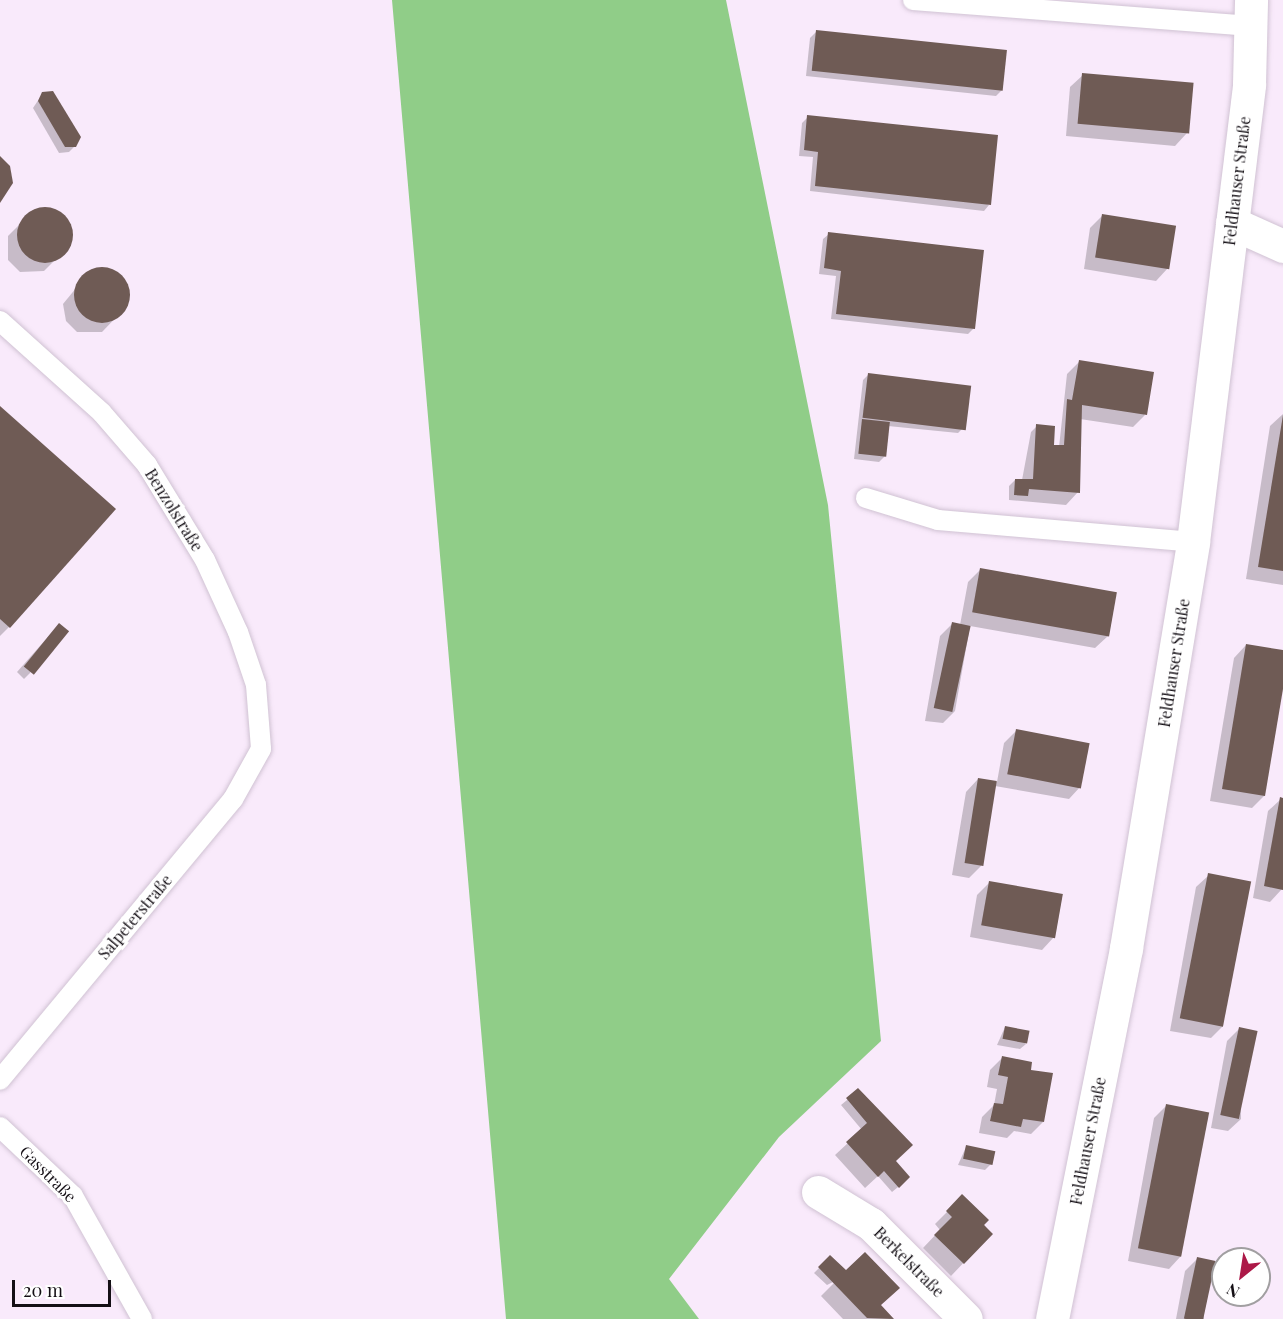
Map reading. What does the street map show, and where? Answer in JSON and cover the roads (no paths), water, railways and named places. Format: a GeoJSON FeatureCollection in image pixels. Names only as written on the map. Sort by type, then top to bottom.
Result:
{"type":"FeatureCollection","features":[{"type":"Feature","properties":{"kind":"street","name":"Feldhauser Straße"},"geometry":{"type":"LineString","coordinates":[[1052,1319],[1126,948],[1193,542],[1249,84],[1251,13]]}},
{"type":"Feature","properties":{"kind":"street"},"geometry":{"type":"LineString","coordinates":[[1232,223],[1283,246]]}},
{"type":"Feature","properties":{"kind":"street","name":"Berkelstraße"},"geometry":{"type":"LineString","coordinates":[[818,1192],[871,1224],[966,1319]]}},
{"type":"Feature","properties":{"kind":"lane"},"geometry":{"type":"LineString","coordinates":[[914,0],[1251,13]]}},
{"type":"Feature","properties":{"kind":"lane","name":"Benzolstraße"},"geometry":{"type":"LineString","coordinates":[[0,321],[102,413],[147,465],[194,541],[238,632],[256,685],[261,749]]}},
{"type":"Feature","properties":{"kind":"lane"},"geometry":{"type":"LineString","coordinates":[[866,498],[938,520],[1193,542]]}},
{"type":"Feature","properties":{"kind":"lane","name":"Salpeterstraße"},"geometry":{"type":"LineString","coordinates":[[0,1080],[233,800],[261,749]]}},
{"type":"Feature","properties":{"kind":"lane","name":"Gasstraße"},"geometry":{"type":"LineString","coordinates":[[0,1127],[73,1196],[142,1319]]}}]}
